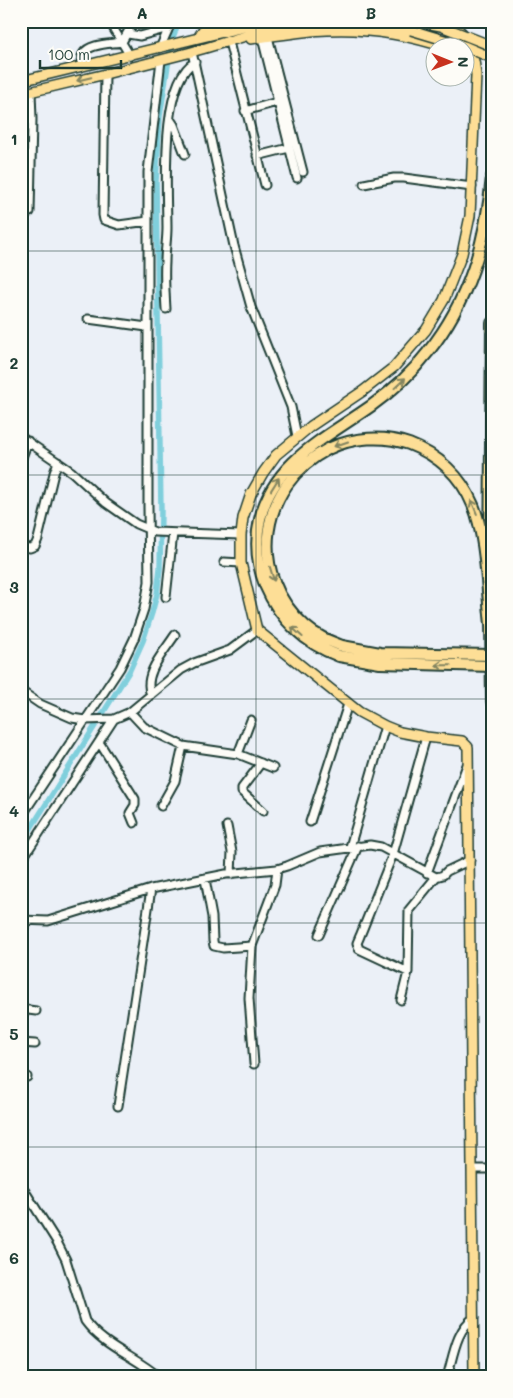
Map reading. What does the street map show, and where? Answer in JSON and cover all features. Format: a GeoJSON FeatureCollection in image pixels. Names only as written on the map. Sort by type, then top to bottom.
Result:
{"type":"FeatureCollection","features":[{"type":"Feature","properties":{"kind":"highway"},"geometry":{"type":"LineString","coordinates":[[492,177],[485,224],[475,264],[461,302],[445,328],[419,363],[397,385],[304,451],[288,466],[272,488],[262,512],[257,538],[257,551],[264,582],[275,605],[288,623],[303,637],[318,647],[340,651],[380,663],[492,666]]}},
{"type":"Feature","properties":{"kind":"highway"},"geometry":{"type":"LineString","coordinates":[[492,323],[490,506],[492,702]]}},
{"type":"Feature","properties":{"kind":"highway"},"geometry":{"type":"LineString","coordinates":[[491,624],[478,520],[474,507],[462,484],[437,459],[413,446],[390,440],[356,440],[340,444],[323,452],[303,465],[283,489],[277,502],[268,534],[268,553],[271,570],[277,588],[285,602],[316,635],[340,651],[492,656]]}},
{"type":"Feature","properties":{"kind":"main road"},"geometry":{"type":"LineString","coordinates":[[21,81],[182,42],[203,29],[239,21]]}},
{"type":"Feature","properties":{"kind":"main road"},"geometry":{"type":"LineString","coordinates":[[203,29],[269,21]]}},
{"type":"Feature","properties":{"kind":"main road"},"geometry":{"type":"LineString","coordinates":[[442,21],[454,26],[466,38]]}},
{"type":"Feature","properties":{"kind":"main road"},"geometry":{"type":"LineString","coordinates":[[21,87],[26,93],[192,52],[266,31],[321,23],[441,26],[492,46]]}},
{"type":"Feature","properties":{"kind":"main road"},"geometry":{"type":"LineString","coordinates":[[413,26],[492,58]]}},
{"type":"Feature","properties":{"kind":"main road"},"geometry":{"type":"LineString","coordinates":[[454,26],[460,38]]}},
{"type":"Feature","properties":{"kind":"main road"},"geometry":{"type":"LineString","coordinates":[[229,42],[321,30],[364,31],[426,42]]}},
{"type":"Feature","properties":{"kind":"main road"},"geometry":{"type":"LineString","coordinates":[[474,1377],[468,747],[462,741],[400,732],[359,712],[257,630],[241,563],[241,535],[246,506],[257,483],[276,455],[298,436],[384,376],[426,330],[444,300],[458,266],[468,229],[472,187],[476,88]]}},
{"type":"Feature","properties":{"kind":"street"},"geometry":{"type":"LineString","coordinates":[[109,21],[130,56]]}},
{"type":"Feature","properties":{"kind":"street"},"geometry":{"type":"LineString","coordinates":[[81,66],[82,55],[86,50],[92,47],[122,42],[134,21]]}},
{"type":"Feature","properties":{"kind":"street"},"geometry":{"type":"LineString","coordinates":[[128,34],[140,36],[171,25]]}},
{"type":"Feature","properties":{"kind":"street"},"geometry":{"type":"LineString","coordinates":[[163,47],[171,25]]}},
{"type":"Feature","properties":{"kind":"street"},"geometry":{"type":"LineString","coordinates":[[265,38],[300,175],[289,148],[277,102],[265,38]]}},
{"type":"Feature","properties":{"kind":"street"},"geometry":{"type":"LineString","coordinates":[[229,42],[265,185]]}},
{"type":"Feature","properties":{"kind":"street"},"geometry":{"type":"LineString","coordinates":[[192,52],[234,246],[251,307],[291,407],[298,436]]}},
{"type":"Feature","properties":{"kind":"street"},"geometry":{"type":"LineString","coordinates":[[21,817],[88,720],[128,654],[141,621],[149,582],[152,531],[147,327],[148,172],[163,59]]}},
{"type":"Feature","properties":{"kind":"street"},"geometry":{"type":"LineString","coordinates":[[166,309],[166,152],[177,85],[187,67],[194,62]]}},
{"type":"Feature","properties":{"kind":"street"},"geometry":{"type":"LineString","coordinates":[[105,74],[104,220],[119,225],[148,221]]}},
{"type":"Feature","properties":{"kind":"street"},"geometry":{"type":"LineString","coordinates":[[26,93],[32,119],[30,212]]}},
{"type":"Feature","properties":{"kind":"street"},"geometry":{"type":"LineString","coordinates":[[245,111],[277,102]]}},
{"type":"Feature","properties":{"kind":"street"},"geometry":{"type":"LineString","coordinates":[[170,119],[185,154]]}},
{"type":"Feature","properties":{"kind":"street"},"geometry":{"type":"LineString","coordinates":[[257,156],[289,148]]}},
{"type":"Feature","properties":{"kind":"street"},"geometry":{"type":"LineString","coordinates":[[364,184],[404,178],[472,187]]}},
{"type":"Feature","properties":{"kind":"street"},"geometry":{"type":"LineString","coordinates":[[88,319],[147,327]]}},
{"type":"Feature","properties":{"kind":"street"},"geometry":{"type":"LineString","coordinates":[[21,460],[24,439],[58,462],[118,512],[136,524],[152,531],[241,535]]}},
{"type":"Feature","properties":{"kind":"street"},"geometry":{"type":"LineString","coordinates":[[21,547],[30,548],[35,546],[38,540],[58,462]]}},
{"type":"Feature","properties":{"kind":"street"},"geometry":{"type":"LineString","coordinates":[[166,597],[171,533]]}},
{"type":"Feature","properties":{"kind":"street"},"geometry":{"type":"LineString","coordinates":[[224,562],[241,563]]}},
{"type":"Feature","properties":{"kind":"street"},"geometry":{"type":"LineString","coordinates":[[21,691],[51,710],[72,718],[88,720],[111,719],[130,712],[181,670],[194,663],[230,650],[257,630]]}},
{"type":"Feature","properties":{"kind":"street"},"geometry":{"type":"LineString","coordinates":[[151,695],[149,684],[155,663],[175,635]]}},
{"type":"Feature","properties":{"kind":"street"},"geometry":{"type":"LineString","coordinates":[[310,822],[348,704]]}},
{"type":"Feature","properties":{"kind":"street"},"geometry":{"type":"LineString","coordinates":[[130,712],[144,727],[183,746],[238,754],[273,768]]}},
{"type":"Feature","properties":{"kind":"street"},"geometry":{"type":"LineString","coordinates":[[21,860],[99,742],[111,719]]}},
{"type":"Feature","properties":{"kind":"street"},"geometry":{"type":"LineString","coordinates":[[238,754],[251,720]]}},
{"type":"Feature","properties":{"kind":"street"},"geometry":{"type":"LineString","coordinates":[[319,935],[354,846],[385,726]]}},
{"type":"Feature","properties":{"kind":"street"},"geometry":{"type":"LineString","coordinates":[[408,972],[364,952],[359,949],[358,943],[393,854],[426,737]]}},
{"type":"Feature","properties":{"kind":"street"},"geometry":{"type":"LineString","coordinates":[[99,742],[135,799],[135,805],[130,812],[134,823]]}},
{"type":"Feature","properties":{"kind":"street"},"geometry":{"type":"LineString","coordinates":[[161,806],[175,781],[183,746]]}},
{"type":"Feature","properties":{"kind":"street"},"geometry":{"type":"LineString","coordinates":[[427,873],[469,760]]}},
{"type":"Feature","properties":{"kind":"street"},"geometry":{"type":"LineString","coordinates":[[261,763],[242,788],[244,795],[263,811]]}},
{"type":"Feature","properties":{"kind":"street"},"geometry":{"type":"LineString","coordinates":[[227,826],[232,852],[231,874]]}},
{"type":"Feature","properties":{"kind":"street"},"geometry":{"type":"LineString","coordinates":[[21,946],[23,920],[48,921],[151,889],[231,874],[277,869],[320,852],[354,846],[376,845],[436,877]]}},
{"type":"Feature","properties":{"kind":"street"},"geometry":{"type":"LineString","coordinates":[[401,1000],[408,972],[409,910],[436,877],[470,860]]}},
{"type":"Feature","properties":{"kind":"street"},"geometry":{"type":"LineString","coordinates":[[254,1064],[249,998],[252,946],[275,884],[277,869]]}},
{"type":"Feature","properties":{"kind":"street"},"geometry":{"type":"LineString","coordinates":[[205,879],[212,918],[214,946],[223,948],[252,946]]}},
{"type":"Feature","properties":{"kind":"street"},"geometry":{"type":"LineString","coordinates":[[118,1106],[151,889]]}},
{"type":"Feature","properties":{"kind":"street"},"geometry":{"type":"LineString","coordinates":[[21,1009],[36,1011]]}},
{"type":"Feature","properties":{"kind":"street"},"geometry":{"type":"LineString","coordinates":[[21,1043],[35,1044]]}},
{"type":"Feature","properties":{"kind":"street"},"geometry":{"type":"LineString","coordinates":[[472,1169],[492,1169]]}},
{"type":"Feature","properties":{"kind":"street"},"geometry":{"type":"LineString","coordinates":[[21,1185],[36,1206],[66,1260],[85,1321],[99,1336],[139,1361],[159,1377]]}},
{"type":"Feature","properties":{"kind":"street"},"geometry":{"type":"LineString","coordinates":[[446,1377],[461,1332],[467,1322],[474,1318]]}},
{"type":"Feature","properties":{"kind":"waterway"},"geometry":{"type":"LineString","coordinates":[[21,844],[130,670],[143,641],[157,594],[160,568],[161,511],[156,181],[160,116],[172,40],[179,21]]}}]}
